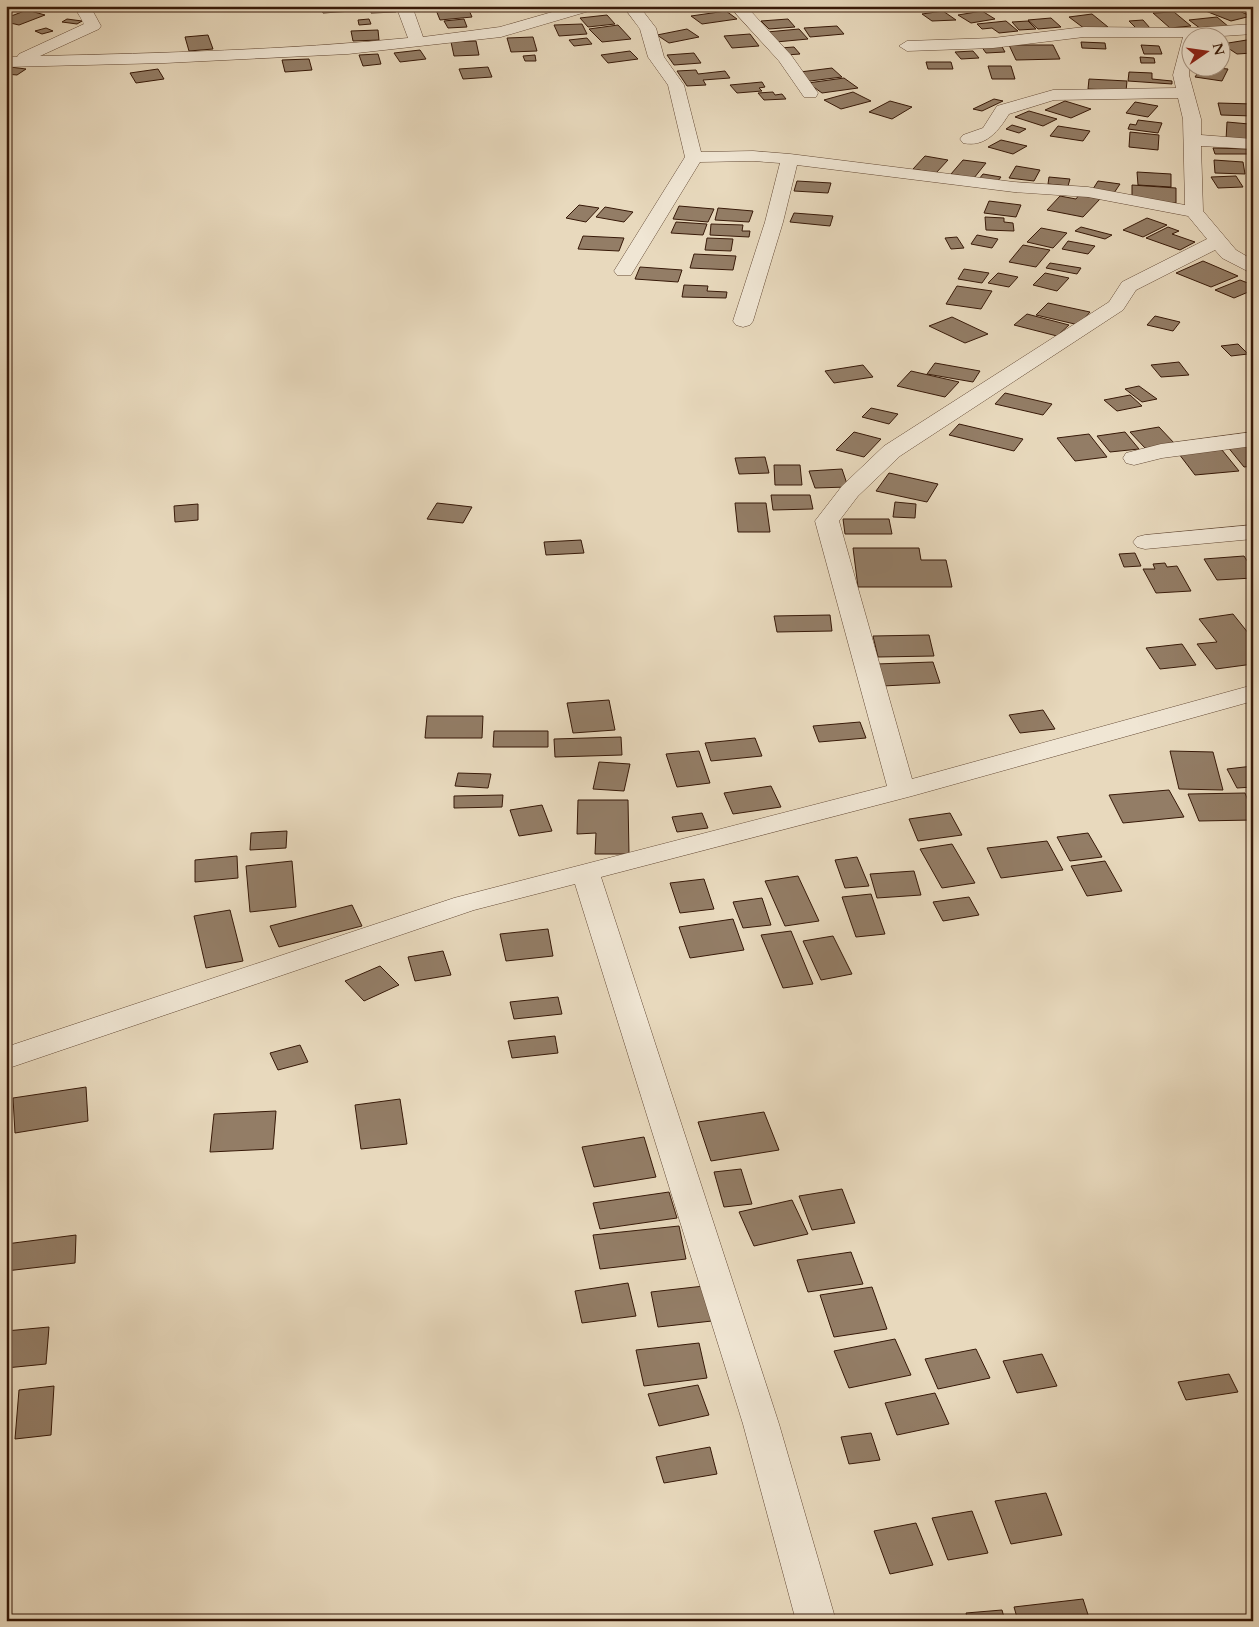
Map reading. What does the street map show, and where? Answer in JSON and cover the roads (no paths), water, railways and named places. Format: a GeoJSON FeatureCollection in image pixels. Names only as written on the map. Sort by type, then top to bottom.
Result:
{"type":"FeatureCollection","features":[{"type":"Feature","properties":{"kind":"street"},"geometry":{"type":"LineString","coordinates":[[9,62],[94,26],[82,6]]}},
{"type":"Feature","properties":{"kind":"street"},"geometry":{"type":"LineString","coordinates":[[404,6],[404,11],[418,42]]}},
{"type":"Feature","properties":{"kind":"street"},"geometry":{"type":"LineString","coordinates":[[9,62],[165,58],[348,49],[501,32],[591,6]]}},
{"type":"Feature","properties":{"kind":"street"},"geometry":{"type":"LineString","coordinates":[[624,271],[694,157],[676,85],[656,57],[648,28],[631,6]]}},
{"type":"Feature","properties":{"kind":"street"},"geometry":{"type":"LineString","coordinates":[[736,6],[785,58],[810,93]]}},
{"type":"Feature","properties":{"kind":"street"},"geometry":{"type":"LineString","coordinates":[[1232,30],[1253,29]]}},
{"type":"Feature","properties":{"kind":"street"},"geometry":{"type":"LineString","coordinates":[[907,46],[993,43],[1084,32],[1182,33]]}},
{"type":"Feature","properties":{"kind":"street"},"geometry":{"type":"LineString","coordinates":[[1182,70],[1181,74],[1192,120],[1194,212],[1229,254],[1253,268]]}},
{"type":"Feature","properties":{"kind":"street"},"geometry":{"type":"LineString","coordinates":[[969,139],[989,132],[1003,110],[1053,94],[1185,93]]}},
{"type":"Feature","properties":{"kind":"street"},"geometry":{"type":"LineString","coordinates":[[1192,139],[1215,143],[1253,144]]}},
{"type":"Feature","properties":{"kind":"street"},"geometry":{"type":"LineString","coordinates":[[694,157],[753,156],[1014,187],[1088,192],[1194,212]]}},
{"type":"Feature","properties":{"kind":"street"},"geometry":{"type":"LineString","coordinates":[[743,321],[774,222],[790,160]]}},
{"type":"Feature","properties":{"kind":"street"},"geometry":{"type":"LineString","coordinates":[[902,790],[828,534],[827,521],[850,491],[892,452],[1116,306],[1129,286],[1218,241]]}},
{"type":"Feature","properties":{"kind":"street"},"geometry":{"type":"LineString","coordinates":[[1134,458],[1161,451],[1253,439]]}},
{"type":"Feature","properties":{"kind":"street"},"geometry":{"type":"LineString","coordinates":[[1145,542],[1253,532]]}},
{"type":"Feature","properties":{"kind":"street"},"geometry":{"type":"LineString","coordinates":[[6,1058],[464,904],[902,790],[1228,701],[1253,692]]}},
{"type":"Feature","properties":{"kind":"street"},"geometry":{"type":"LineString","coordinates":[[585,872],[761,1424],[816,1621]]}}]}
